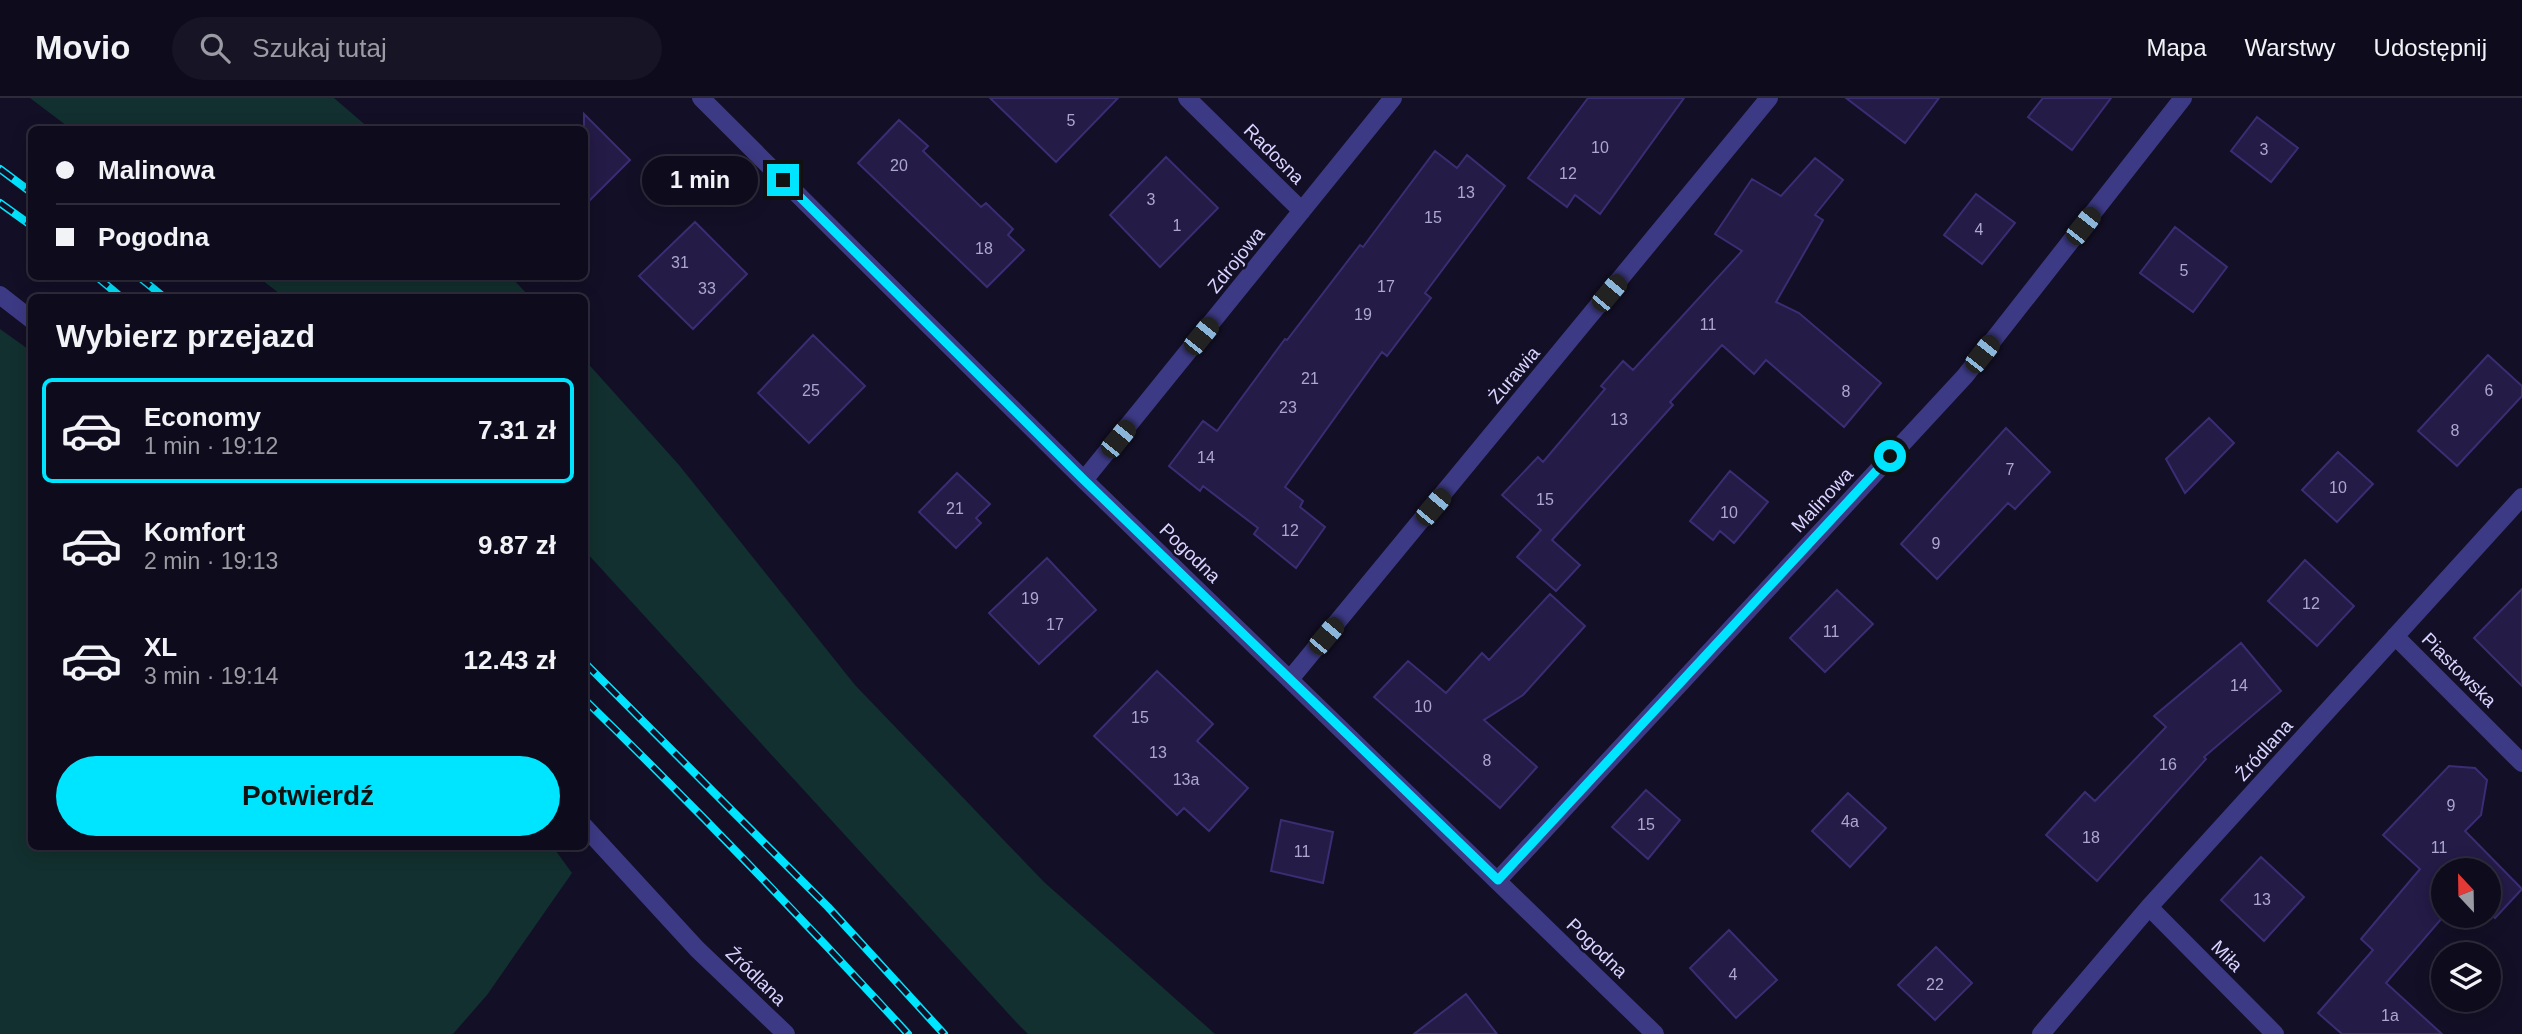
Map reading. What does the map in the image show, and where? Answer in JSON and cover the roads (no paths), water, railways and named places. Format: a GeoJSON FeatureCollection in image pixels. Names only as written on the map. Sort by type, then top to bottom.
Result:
{"type":"FeatureCollection","features":[{"type":"Feature","properties":{"kind":"street","name":"Pogodna"},"geometry":{"type":"LineString","coordinates":[[701,98],[1084,480],[1655,1034]]}},
{"type":"Feature","properties":{"kind":"street","name":"Radosna"},"geometry":{"type":"LineString","coordinates":[[1187,98],[1302,211]]}},
{"type":"Feature","properties":{"kind":"street","name":"Zdrojowa"},"geometry":{"type":"LineString","coordinates":[[1084,480],[1393,98]]}},
{"type":"Feature","properties":{"kind":"street","name":"Żurawia"},"geometry":{"type":"LineString","coordinates":[[1291,678],[1769,98]]}},
{"type":"Feature","properties":{"kind":"street","name":"Malinowa"},"geometry":{"type":"LineString","coordinates":[[1498,880],[1965,376],[2183,98]]}},
{"type":"Feature","properties":{"kind":"street"},"geometry":{"type":"LineString","coordinates":[[0,295],[28,317]]}},
{"type":"Feature","properties":{"kind":"street","name":"Źródlana"},"geometry":{"type":"LineString","coordinates":[[2040,1034],[2149,907],[2522,497]]}},
{"type":"Feature","properties":{"kind":"street","name":"Piastowska"},"geometry":{"type":"LineString","coordinates":[[2395,636],[2522,764]]}},
{"type":"Feature","properties":{"kind":"street","name":"Źródlana"},"geometry":{"type":"LineString","coordinates":[[588,830],[696,949],[786,1034]]}},
{"type":"Feature","properties":{"kind":"street","name":"Miła"},"geometry":{"type":"LineString","coordinates":[[2149,907],[2275,1034]]}},
{"type":"Feature","properties":{"kind":"railway"},"geometry":{"type":"LineString","coordinates":[[0,169],[28,190]]}},
{"type":"Feature","properties":{"kind":"railway"},"geometry":{"type":"LineString","coordinates":[[0,203],[28,223]]}},
{"type":"Feature","properties":{"kind":"railway"},"geometry":{"type":"LineString","coordinates":[[101,280],[117,294]]}},
{"type":"Feature","properties":{"kind":"railway"},"geometry":{"type":"LineString","coordinates":[[143,280],[160,294]]}},
{"type":"Feature","properties":{"kind":"railway"},"geometry":{"type":"LineString","coordinates":[[588,666],[828,907],[944,1034]]}},
{"type":"Feature","properties":{"kind":"railway"},"geometry":{"type":"LineString","coordinates":[[588,703],[749,864],[908,1034]]}}]}
